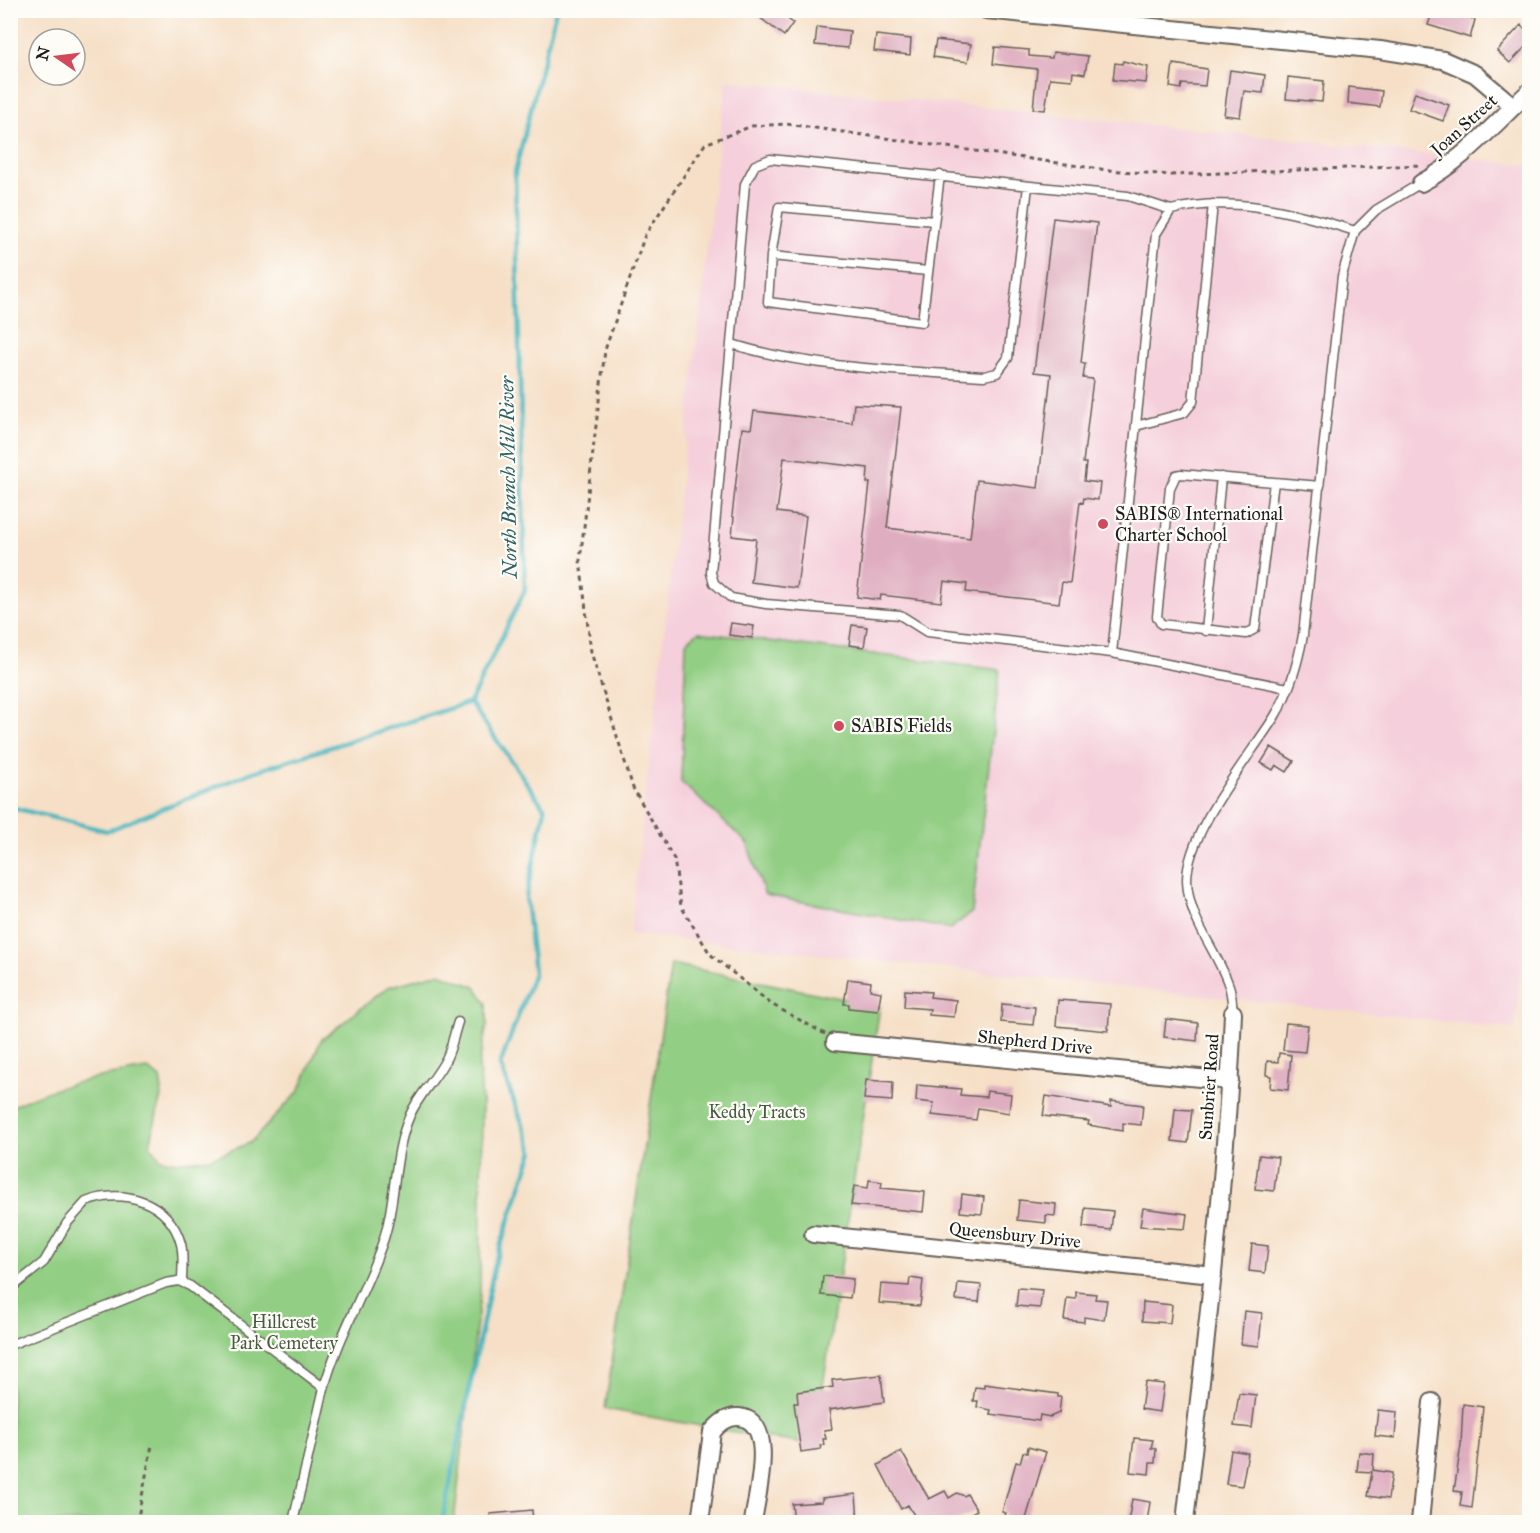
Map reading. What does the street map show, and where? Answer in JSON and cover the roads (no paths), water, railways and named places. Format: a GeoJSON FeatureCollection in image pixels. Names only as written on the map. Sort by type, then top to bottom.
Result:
{"type":"FeatureCollection","features":[{"type":"Feature","properties":{"kind":"street"},"geometry":{"type":"LineString","coordinates":[[986,10],[1357,48],[1443,60],[1474,74],[1513,106]]}},
{"type":"Feature","properties":{"kind":"street","name":"Joan Street"},"geometry":{"type":"LineString","coordinates":[[1420,183],[1444,170],[1477,143],[1530,91]]}},
{"type":"Feature","properties":{"kind":"street","name":"Sunbrier Road"},"geometry":{"type":"LineString","coordinates":[[1185,1522],[1213,1275],[1230,1082],[1233,1013]]}},
{"type":"Feature","properties":{"kind":"street","name":"Shepherd Drive"},"geometry":{"type":"LineString","coordinates":[[835,1042],[1230,1082]]}},
{"type":"Feature","properties":{"kind":"street","name":"Queensbury Drive"},"geometry":{"type":"LineString","coordinates":[[813,1234],[1213,1275]]}},
{"type":"Feature","properties":{"kind":"street"},"geometry":{"type":"LineString","coordinates":[[1420,1522],[1432,1402]]}},
{"type":"Feature","properties":{"kind":"street"},"geometry":{"type":"LineString","coordinates":[[700,1522],[712,1432],[717,1425],[732,1417],[749,1420],[756,1426],[763,1441],[753,1522]]}},
{"type":"Feature","properties":{"kind":"lane"},"geometry":{"type":"LineString","coordinates":[[1288,688],[1112,653],[965,639],[927,632],[900,615],[766,604],[731,598],[714,583],[711,573],[745,184],[755,165],[770,159],[1128,196],[1171,210],[1201,202],[1267,208],[1309,216],[1355,231],[1376,210],[1420,183]]}},
{"type":"Feature","properties":{"kind":"lane"},"geometry":{"type":"LineString","coordinates":[[934,220],[779,207],[771,256],[768,302],[922,322],[940,175]]}},
{"type":"Feature","properties":{"kind":"lane"},"geometry":{"type":"LineString","coordinates":[[732,344],[767,355],[870,367],[984,376],[997,373],[1008,358],[1028,186]]}},
{"type":"Feature","properties":{"kind":"lane"},"geometry":{"type":"LineString","coordinates":[[1136,426],[1184,413],[1193,402],[1213,204]]}},
{"type":"Feature","properties":{"kind":"lane"},"geometry":{"type":"LineString","coordinates":[[1112,653],[1156,234],[1171,210]]}},
{"type":"Feature","properties":{"kind":"lane","name":"Sunbrier Road"},"geometry":{"type":"LineString","coordinates":[[1233,1013],[1229,986],[1195,915],[1187,879],[1196,844],[1214,807],[1276,714],[1298,664],[1304,635],[1342,276],[1355,231]]}},
{"type":"Feature","properties":{"kind":"lane"},"geometry":{"type":"LineString","coordinates":[[771,256],[928,271]]}},
{"type":"Feature","properties":{"kind":"lane"},"geometry":{"type":"LineString","coordinates":[[1274,482],[1257,623],[1246,634],[1166,627],[1157,617],[1172,480],[1181,474],[1221,477],[1320,486]]}},
{"type":"Feature","properties":{"kind":"lane"},"geometry":{"type":"LineString","coordinates":[[1206,631],[1221,477]]}},
{"type":"Feature","properties":{"kind":"lane"},"geometry":{"type":"LineString","coordinates":[[293,1522],[324,1388],[334,1355],[382,1244],[392,1202],[397,1156],[410,1115],[421,1094],[446,1058],[458,1022]]}},
{"type":"Feature","properties":{"kind":"lane"},"geometry":{"type":"LineString","coordinates":[[10,1290],[45,1262],[67,1223],[86,1202],[124,1197],[136,1198],[159,1208],[176,1232],[182,1257],[182,1282]]}},
{"type":"Feature","properties":{"kind":"lane"},"geometry":{"type":"LineString","coordinates":[[10,1346],[166,1283],[182,1282],[324,1388]]}},
{"type":"Feature","properties":{"kind":"waterway","name":"North Branch Mill River"},"geometry":{"type":"LineString","coordinates":[[10,807],[107,831],[250,773],[470,702],[525,590],[515,172],[556,10]]}},
{"type":"Feature","properties":{"kind":"waterway"},"geometry":{"type":"LineString","coordinates":[[442,1522],[496,1259],[533,1151],[500,1065],[534,973],[526,897],[545,809],[470,702]]}},
{"type":"Feature","properties":{"kind":"place","name":"SABIS® International Charter School"},"geometry":{"type":"Point","coordinates":[1103,524]}},
{"type":"Feature","properties":{"kind":"place","name":"SABIS Fields"},"geometry":{"type":"Point","coordinates":[839,726]}},
{"type":"Feature","properties":{"kind":"park label","name":"Keddy Tracts"},"geometry":{"type":"Point","coordinates":[757,1112]}},
{"type":"Feature","properties":{"kind":"park label","name":"Hillcrest Park Cemetery"},"geometry":{"type":"Point","coordinates":[284,1332]}}]}
